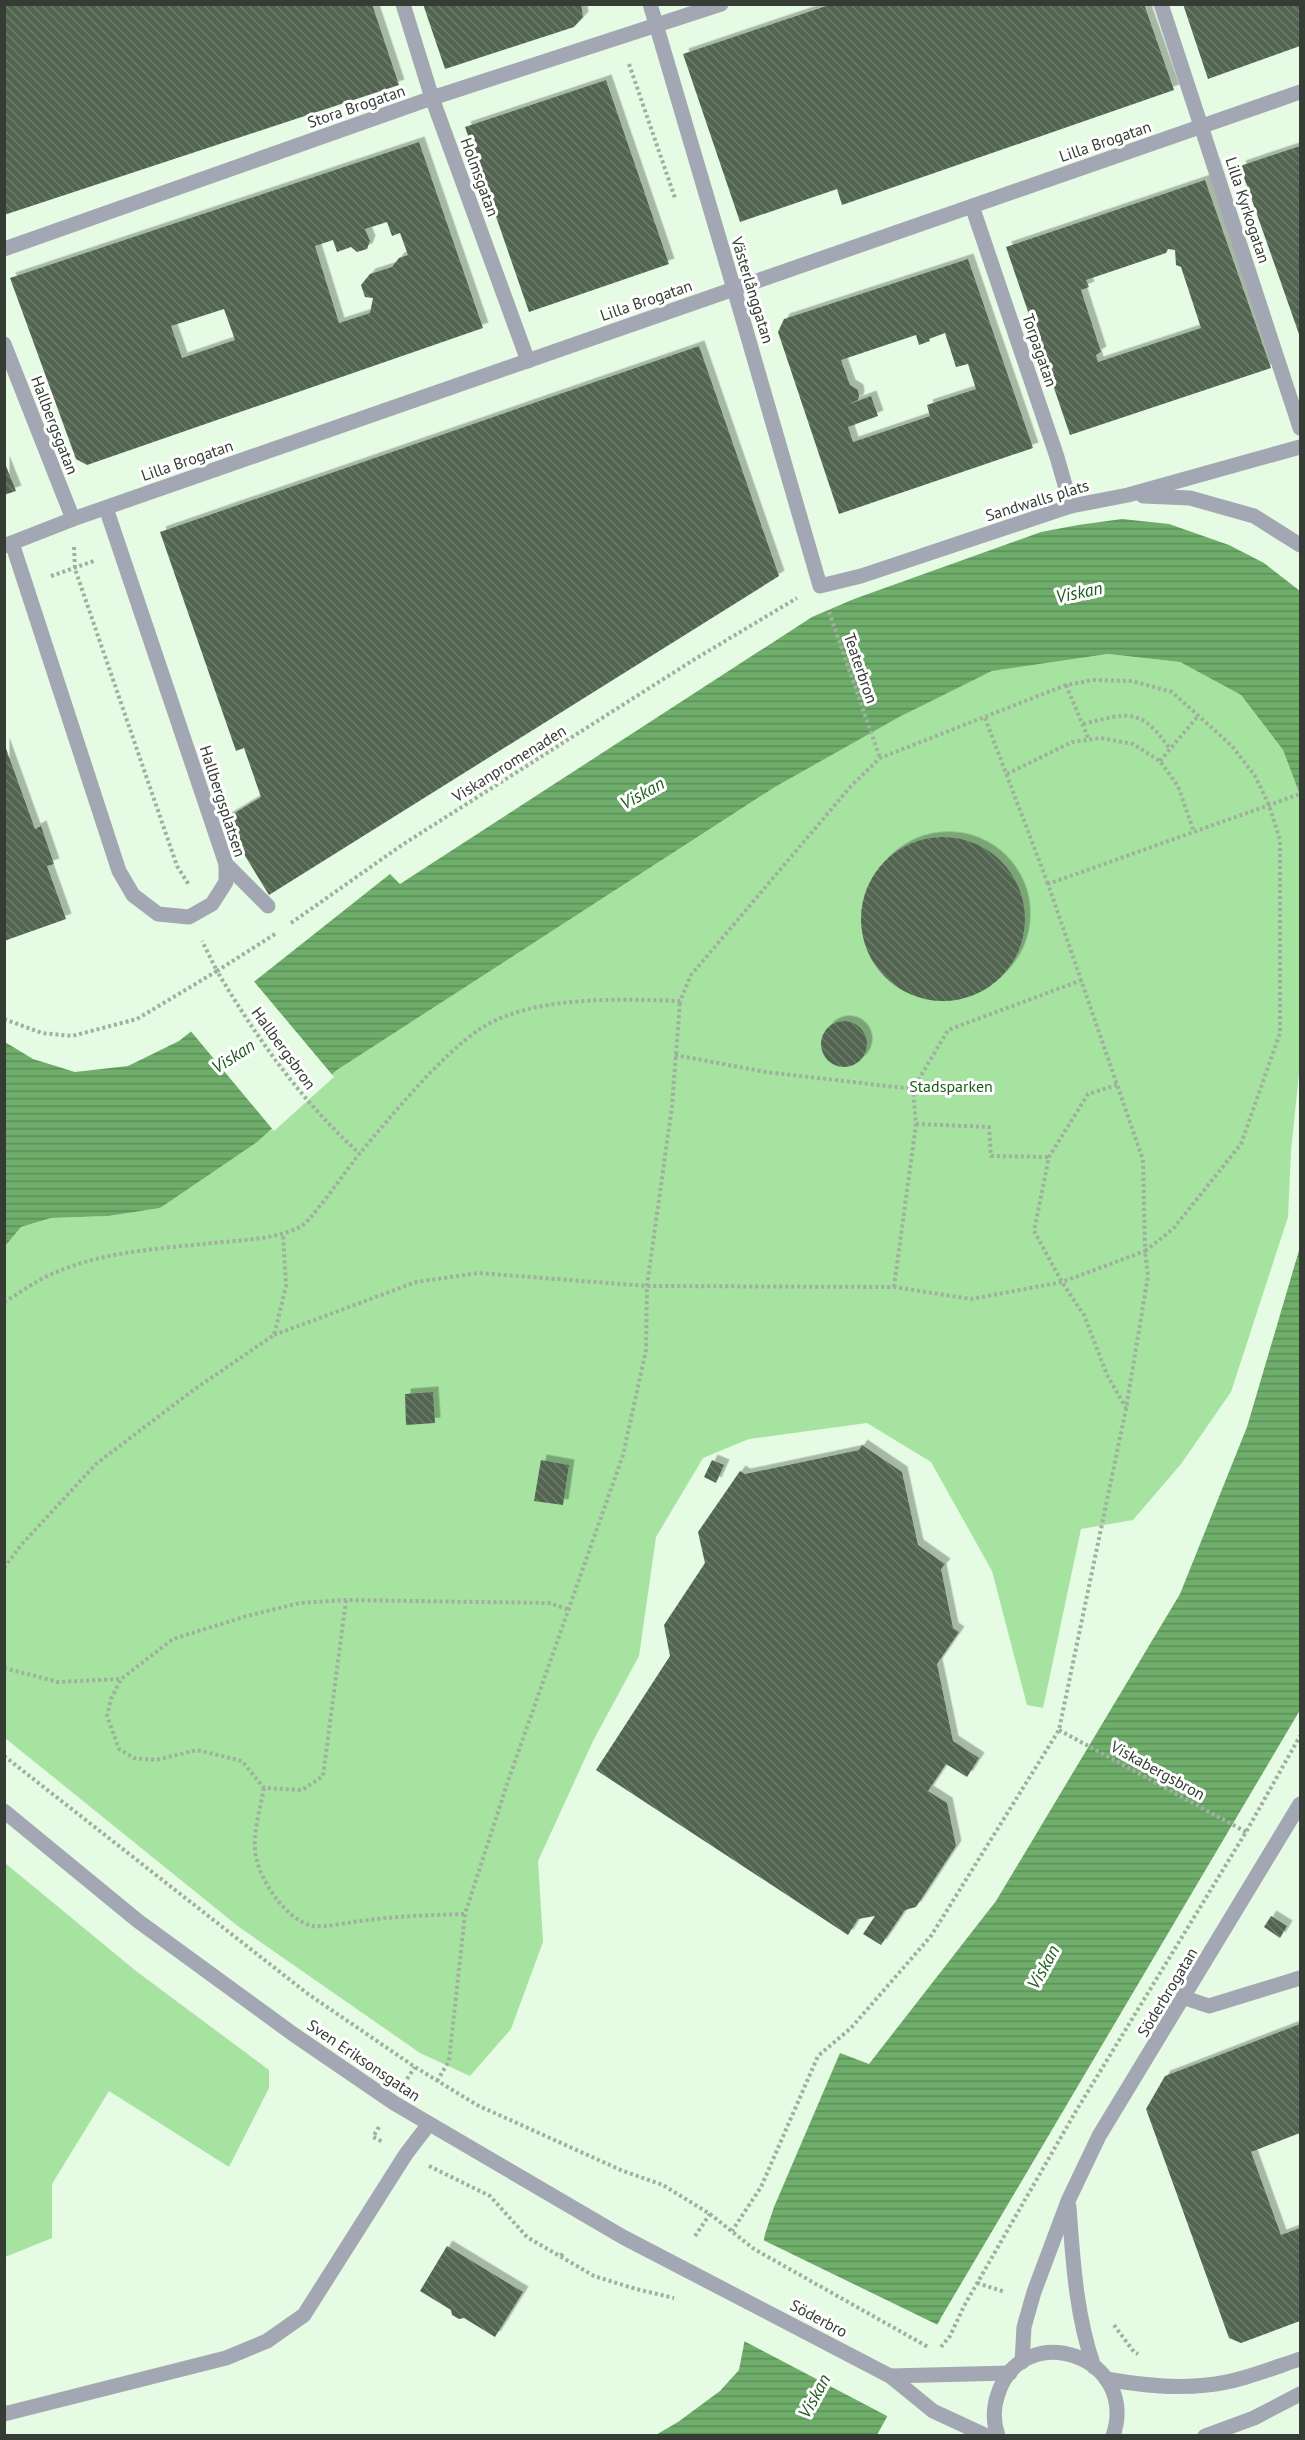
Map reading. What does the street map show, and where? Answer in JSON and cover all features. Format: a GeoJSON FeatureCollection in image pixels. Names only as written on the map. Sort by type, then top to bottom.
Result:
{"type":"FeatureCollection","features":[{"type":"Feature","properties":{"kind":"street","name":"Holmsgatan"},"geometry":{"type":"LineString","coordinates":[[403,4],[432,98],[528,361]]}},
{"type":"Feature","properties":{"kind":"street","name":"Västerlånggatan"},"geometry":{"type":"LineString","coordinates":[[650,4],[820,586]]}},
{"type":"Feature","properties":{"kind":"street","name":"Stora Brogatan"},"geometry":{"type":"LineString","coordinates":[[4,249],[432,98],[721,4]]}},
{"type":"Feature","properties":{"kind":"street","name":"Lilla Kyrkogatan"},"geometry":{"type":"LineString","coordinates":[[1161,4],[1300,428]]}},
{"type":"Feature","properties":{"kind":"street","name":"Lilla Brogatan"},"geometry":{"type":"LineString","coordinates":[[8,544],[73,519],[1300,92]]}},
{"type":"Feature","properties":{"kind":"street","name":"Torpagatan"},"geometry":{"type":"LineString","coordinates":[[972,206],[1057,457],[1071,506]]}},
{"type":"Feature","properties":{"kind":"street","name":"Hallbergsgatan"},"geometry":{"type":"LineString","coordinates":[[4,344],[73,519]]}},
{"type":"Feature","properties":{"kind":"street","name":"Sandwalls plats"},"geometry":{"type":"LineString","coordinates":[[820,586],[861,576],[1071,506],[1128,495],[1300,447]]}},
{"type":"Feature","properties":{"kind":"street"},"geometry":{"type":"LineString","coordinates":[[1128,495],[1190,498],[1254,516],[1300,545]]}},
{"type":"Feature","properties":{"kind":"street","name":"Hallbergsplatsen"},"geometry":{"type":"LineString","coordinates":[[106,508],[226,864],[226,882],[212,904]]}},
{"type":"Feature","properties":{"kind":"street"},"geometry":{"type":"LineString","coordinates":[[8,544],[26,584],[119,871],[133,895],[158,914],[189,917],[212,904]]}},
{"type":"Feature","properties":{"kind":"street"},"geometry":{"type":"LineString","coordinates":[[226,864],[268,906]]}},
{"type":"Feature","properties":{"kind":"street","name":"Söderbrogatan"},"geometry":{"type":"LineString","coordinates":[[1022,2362],[1024,2327],[1032,2301],[1068,2201],[1099,2136],[1185,1998],[1300,1804]]}},
{"type":"Feature","properties":{"kind":"street","name":"Sven Eriksonsgatan"},"geometry":{"type":"LineString","coordinates":[[4,1811],[138,1921],[293,2034],[394,2103],[614,2232],[732,2293]]}},
{"type":"Feature","properties":{"kind":"street"},"geometry":{"type":"LineString","coordinates":[[1185,1998],[1209,2006],[1300,1978]]}},
{"type":"Feature","properties":{"kind":"street"},"geometry":{"type":"LineString","coordinates":[[4,2414],[226,2358],[267,2341],[304,2315],[406,2154],[429,2124]]}},
{"type":"Feature","properties":{"kind":"street"},"geometry":{"type":"LineString","coordinates":[[1068,2201],[1078,2304],[1086,2344],[1095,2367]]}},
{"type":"Feature","properties":{"kind":"street","name":"Söderbro"},"geometry":{"type":"LineString","coordinates":[[732,2293],[890,2376]]}},
{"type":"Feature","properties":{"kind":"street"},"geometry":{"type":"LineString","coordinates":[[998,2436],[995,2421],[996,2400],[1003,2381],[1022,2362],[1038,2355],[1055,2352],[1072,2354],[1095,2367],[1106,2379],[1117,2407],[1113,2436]]}},
{"type":"Feature","properties":{"kind":"street"},"geometry":{"type":"LineString","coordinates":[[1106,2379],[1150,2387],[1208,2385],[1240,2379],[1300,2359]]}},
{"type":"Feature","properties":{"kind":"street"},"geometry":{"type":"LineString","coordinates":[[890,2376],[1010,2373]]}},
{"type":"Feature","properties":{"kind":"street"},"geometry":{"type":"LineString","coordinates":[[890,2376],[933,2411],[987,2436]]}},
{"type":"Feature","properties":{"kind":"street"},"geometry":{"type":"LineString","coordinates":[[1205,2436],[1254,2418],[1300,2394]]}},
{"type":"Feature","properties":{"kind":"path"},"geometry":{"type":"LineString","coordinates":[[73,519],[75,569],[177,866],[186,882],[212,904]]}},
{"type":"Feature","properties":{"kind":"path"},"geometry":{"type":"LineString","coordinates":[[26,584],[75,569],[120,551]]}},
{"type":"Feature","properties":{"kind":"path","name":"Teaterbron"},"geometry":{"type":"LineString","coordinates":[[820,586],[880,758]]}},
{"type":"Feature","properties":{"kind":"path","name":"Viskanpromenaden"},"geometry":{"type":"LineString","coordinates":[[289,922],[298,919],[402,845],[695,659],[806,592],[820,586]]}},
{"type":"Feature","properties":{"kind":"path"},"geometry":{"type":"LineString","coordinates":[[4,1568],[21,1545],[96,1464],[192,1390],[274,1335],[417,1282],[478,1273],[647,1286],[894,1287],[971,1299],[1062,1282],[1145,1251],[1173,1228],[1240,1144],[1280,1034],[1280,840],[1269,805],[1255,776],[1232,746],[1172,692],[1132,681],[1094,680],[1066,685],[880,758],[851,786],[691,975],[680,1001],[672,1106],[647,1286],[646,1350],[623,1455],[508,1781],[465,1914],[449,2061],[437,2081]]}},
{"type":"Feature","properties":{"kind":"path"},"geometry":{"type":"LineString","coordinates":[[1066,685],[1089,740]]}},
{"type":"Feature","properties":{"kind":"path"},"geometry":{"type":"LineString","coordinates":[[1083,724],[1117,715],[1140,717],[1156,728],[1170,749]]}},
{"type":"Feature","properties":{"kind":"path"},"geometry":{"type":"LineString","coordinates":[[1160,761],[1198,716]]}},
{"type":"Feature","properties":{"kind":"path"},"geometry":{"type":"LineString","coordinates":[[732,2230],[761,2187],[818,2055],[851,2028],[931,1936],[1059,1730],[1126,1409],[1148,1276],[1145,1251],[1143,1160],[1048,884],[985,718]]}},
{"type":"Feature","properties":{"kind":"path"},"geometry":{"type":"LineString","coordinates":[[1007,774],[1072,742],[1101,738],[1133,744],[1160,761],[1178,786],[1194,832]]}},
{"type":"Feature","properties":{"kind":"path"},"geometry":{"type":"LineString","coordinates":[[1048,884],[1298,794]]}},
{"type":"Feature","properties":{"kind":"path"},"geometry":{"type":"LineString","coordinates":[[189,917],[217,971]]}},
{"type":"Feature","properties":{"kind":"path"},"geometry":{"type":"LineString","coordinates":[[4,1020],[42,1034],[72,1036],[137,1019],[280,930]]}},
{"type":"Feature","properties":{"kind":"path","name":"Hallbergsbron"},"geometry":{"type":"LineString","coordinates":[[217,971],[293,1083],[328,1125],[359,1153]]}},
{"type":"Feature","properties":{"kind":"path"},"geometry":{"type":"LineString","coordinates":[[894,1287],[916,1124],[913,1089],[948,1030],[1082,980]]}},
{"type":"Feature","properties":{"kind":"path"},"geometry":{"type":"LineString","coordinates":[[4,1302],[50,1275],[87,1261],[160,1249],[283,1234],[304,1225],[359,1153],[440,1063],[481,1029],[511,1015],[554,1005],[611,999],[680,1001]]}},
{"type":"Feature","properties":{"kind":"path"},"geometry":{"type":"LineString","coordinates":[[675,1055],[766,1072],[913,1089]]}},
{"type":"Feature","properties":{"kind":"path"},"geometry":{"type":"LineString","coordinates":[[1117,1085],[1088,1094],[1049,1157],[1035,1231],[1062,1282],[1084,1315],[1107,1375],[1126,1409]]}},
{"type":"Feature","properties":{"kind":"path"},"geometry":{"type":"LineString","coordinates":[[916,1124],[989,1127],[991,1156],[1049,1157]]}},
{"type":"Feature","properties":{"kind":"path"},"geometry":{"type":"LineString","coordinates":[[274,1335],[286,1286],[283,1234]]}},
{"type":"Feature","properties":{"kind":"path"},"geometry":{"type":"LineString","coordinates":[[346,1600],[323,1776],[302,1790],[264,1788],[242,1761],[197,1750],[156,1760],[134,1758],[118,1749],[107,1716],[111,1699],[121,1679],[173,1639],[247,1616],[300,1603],[346,1600],[549,1603],[570,1610]]}},
{"type":"Feature","properties":{"kind":"path"},"geometry":{"type":"LineString","coordinates":[[4,1668],[58,1682],[121,1679]]}},
{"type":"Feature","properties":{"kind":"path","name":"Viskabergsbron"},"geometry":{"type":"LineString","coordinates":[[1059,1730],[1246,1832]]}},
{"type":"Feature","properties":{"kind":"path"},"geometry":{"type":"LineString","coordinates":[[4,1756],[308,1994],[415,2067],[477,2105],[623,2171],[663,2185],[710,2214],[754,2249],[929,2347]]}},
{"type":"Feature","properties":{"kind":"path"},"geometry":{"type":"LineString","coordinates":[[264,1788],[257,1823],[256,1857],[279,1903],[292,1916],[313,1926],[397,1917],[465,1914]]}},
{"type":"Feature","properties":{"kind":"path"},"geometry":{"type":"LineString","coordinates":[[415,2067],[373,2137],[490,2196],[527,2237],[594,2276],[636,2289],[670,2296],[679,2301]]}},
{"type":"Feature","properties":{"kind":"path"},"geometry":{"type":"LineString","coordinates":[[695,2236],[710,2214]]}},
{"type":"Feature","properties":{"kind":"path"},"geometry":{"type":"LineString","coordinates":[[561,2256],[564,2251]]}},
{"type":"Feature","properties":{"kind":"path"},"geometry":{"type":"LineString","coordinates":[[977,2283],[1032,2301]]}},
{"type":"Feature","properties":{"kind":"path"},"geometry":{"type":"LineString","coordinates":[[1078,2304],[1098,2301],[1106,2307],[1115,2329],[1134,2352],[1142,2355]]}},
{"type":"Feature","properties":{"kind":"green space","name":"Stadsparken"},"geometry":{"type":"Polygon","coordinates":[[[1108,654],[1180,662],[1241,695],[1283,750],[1300,795],[1300,1064],[1291,1151],[1288,1217],[1231,1392],[1181,1464],[1133,1520],[1081,1529],[1043,1708],[1027,1705],[992,1571],[931,1462],[867,1423],[749,1439],[703,1458],[656,1537],[639,1656],[593,1741],[538,1861],[543,1942],[511,2029],[470,2076],[420,2053],[239,1927],[5,1738],[4,1246],[21,1227],[51,1218],[109,1216],[160,1208],[272,1129],[337,1070],[775,787],[899,716],[992,671],[1108,654]]]}},
{"type":"Feature","properties":{"kind":"green space"},"geometry":{"type":"Polygon","coordinates":[[[5,1863],[136,1971],[269,2070],[269,2088],[229,2167],[109,2091],[52,2184],[52,2238],[5,2257],[5,1863]]]}},
{"type":"Feature","properties":{"kind":"water","name":"Viskan"},"geometry":{"type":"Polygon","coordinates":[[[1122,519],[1169,524],[1229,545],[1264,563],[1300,591],[1300,795],[1283,750],[1241,695],[1180,662],[1108,654],[992,671],[899,717],[775,787],[337,1070],[257,1142],[160,1208],[109,1216],[51,1218],[21,1227],[5,1246],[5,1042],[33,1059],[75,1072],[128,1066],[179,1041],[390,874],[400,884],[812,617],[854,599],[1041,532],[1122,519]]]}},
{"type":"Feature","properties":{"kind":"water","name":"Viskan"},"geometry":{"type":"Polygon","coordinates":[[[1300,1247],[1300,1710],[942,2316],[877,2435],[654,2436],[678,2422],[720,2391],[739,2370],[765,2234],[774,2207],[840,2053],[869,2064],[996,1901],[1180,1594],[1247,1427],[1300,1247]]]}},
{"type":"Feature","properties":{"kind":"pier"},"geometry":{"type":"Polygon","coordinates":[[[252,979],[334,1077],[274,1131],[189,1029],[252,979]]]}},
{"type":"Feature","properties":{"kind":"pier"},"geometry":{"type":"Polygon","coordinates":[[[761,2239],[940,2326],[889,2417],[742,2340],[761,2239]]]}},
{"type":"Feature","properties":{"kind":"building"},"geometry":{"type":"Polygon","coordinates":[[[4,4],[372,4],[399,85],[4,215],[4,4]]]}},
{"type":"Feature","properties":{"kind":"building"},"geometry":{"type":"Polygon","coordinates":[[[423,4],[581,4],[583,17],[574,27],[445,69],[423,4]]]}},
{"type":"Feature","properties":{"kind":"building"},"geometry":{"type":"Polygon","coordinates":[[[832,4],[1144,4],[1174,90],[842,205],[837,189],[740,222],[683,54],[832,4]]]}},
{"type":"Feature","properties":{"kind":"building"},"geometry":{"type":"Polygon","coordinates":[[[1183,4],[1300,4],[1300,46],[1208,79],[1183,4]]]}},
{"type":"Feature","properties":{"kind":"building"},"geometry":{"type":"Polygon","coordinates":[[[606,80],[669,264],[529,312],[465,127],[606,80]]]}},
{"type":"Feature","properties":{"kind":"building"},"geometry":{"type":"Polygon","coordinates":[[[419,142],[483,328],[87,465],[76,459],[10,278],[419,142]],[[387,222],[365,229],[370,241],[367,249],[357,252],[351,247],[337,252],[333,240],[315,246],[339,323],[370,313],[373,298],[365,297],[361,285],[370,274],[392,267],[399,258],[408,255],[400,233],[392,236],[387,222]],[[224,309],[171,326],[182,358],[235,340],[224,309]]]}},
{"type":"Feature","properties":{"kind":"building"},"geometry":{"type":"Polygon","coordinates":[[[1300,146],[1300,337],[1240,166],[1300,146]]]}},
{"type":"Feature","properties":{"kind":"building"},"geometry":{"type":"Polygon","coordinates":[[[1205,180],[1271,368],[1070,435],[1006,247],[1205,180]],[[1168,249],[1166,253],[1086,280],[1089,287],[1081,290],[1101,352],[1096,355],[1098,362],[1201,328],[1181,267],[1176,265],[1175,250],[1168,249]]]}},
{"type":"Feature","properties":{"kind":"building"},"geometry":{"type":"Polygon","coordinates":[[[968,259],[1033,448],[839,514],[778,332],[784,319],[968,259]],[[945,333],[919,345],[916,335],[841,360],[850,385],[858,390],[859,396],[858,400],[847,405],[871,396],[878,416],[848,427],[853,442],[930,416],[927,405],[976,389],[968,364],[956,367],[945,333]]]}},
{"type":"Feature","properties":{"kind":"building"},"geometry":{"type":"Polygon","coordinates":[[[699,346],[779,576],[269,895],[223,820],[261,797],[244,748],[236,751],[160,532],[699,346]]]}},
{"type":"Feature","properties":{"kind":"building"},"geometry":{"type":"Polygon","coordinates":[[[4,461],[16,491],[4,495],[4,461]]]}},
{"type":"Feature","properties":{"kind":"building"},"geometry":{"type":"Polygon","coordinates":[[[4,743],[35,829],[41,826],[54,864],[47,866],[66,919],[4,941],[4,743]]]}},
{"type":"Feature","properties":{"kind":"building"},"geometry":{"type":"Polygon","coordinates":[[[943,837],[959,838],[974,843],[1001,861],[1019,888],[1024,903],[1024,935],[1019,950],[1001,977],[974,995],[959,1000],[943,1001],[927,1000],[912,995],[885,977],[867,950],[862,935],[861,919],[862,903],[867,888],[885,861],[912,843],[927,838],[943,837]]]}},
{"type":"Feature","properties":{"kind":"building"},"geometry":{"type":"Polygon","coordinates":[[[849,1021],[861,1027],[866,1035],[866,1053],[861,1061],[853,1066],[839,1067],[827,1061],[822,1053],[821,1039],[827,1027],[835,1022],[849,1021]]]}},
{"type":"Feature","properties":{"kind":"building"},"geometry":{"type":"Polygon","coordinates":[[[433,1392],[435,1423],[406,1425],[405,1394],[433,1392]]]}},
{"type":"Feature","properties":{"kind":"building"},"geometry":{"type":"Polygon","coordinates":[[[862,1445],[902,1472],[918,1545],[945,1564],[941,1569],[953,1628],[959,1632],[937,1664],[953,1741],[979,1758],[967,1777],[946,1764],[928,1791],[947,1803],[956,1846],[916,1907],[905,1910],[881,1945],[863,1934],[875,1916],[858,1919],[848,1935],[596,1770],[670,1656],[664,1625],[705,1563],[698,1532],[740,1471],[745,1474],[859,1450],[862,1445]]]}},
{"type":"Feature","properties":{"kind":"building"},"geometry":{"type":"Polygon","coordinates":[[[541,1460],[569,1465],[563,1505],[534,1501],[541,1460]]]}},
{"type":"Feature","properties":{"kind":"building"},"geometry":{"type":"Polygon","coordinates":[[[712,1460],[724,1465],[716,1483],[704,1477],[712,1460]]]}},
{"type":"Feature","properties":{"kind":"building"},"geometry":{"type":"Polygon","coordinates":[[[1271,1916],[1287,1926],[1280,1938],[1264,1927],[1271,1916]]]}},
{"type":"Feature","properties":{"kind":"building"},"geometry":{"type":"Polygon","coordinates":[[[1300,2024],[1300,2133],[1251,2152],[1281,2235],[1300,2228],[1300,2321],[1241,2343],[1229,2338],[1146,2109],[1165,2076],[1300,2024]]]}},
{"type":"Feature","properties":{"kind":"building"},"geometry":{"type":"Polygon","coordinates":[[[447,2246],[523,2292],[495,2337],[464,2318],[459,2319],[452,2315],[451,2310],[420,2291],[447,2246]]]}}]}
